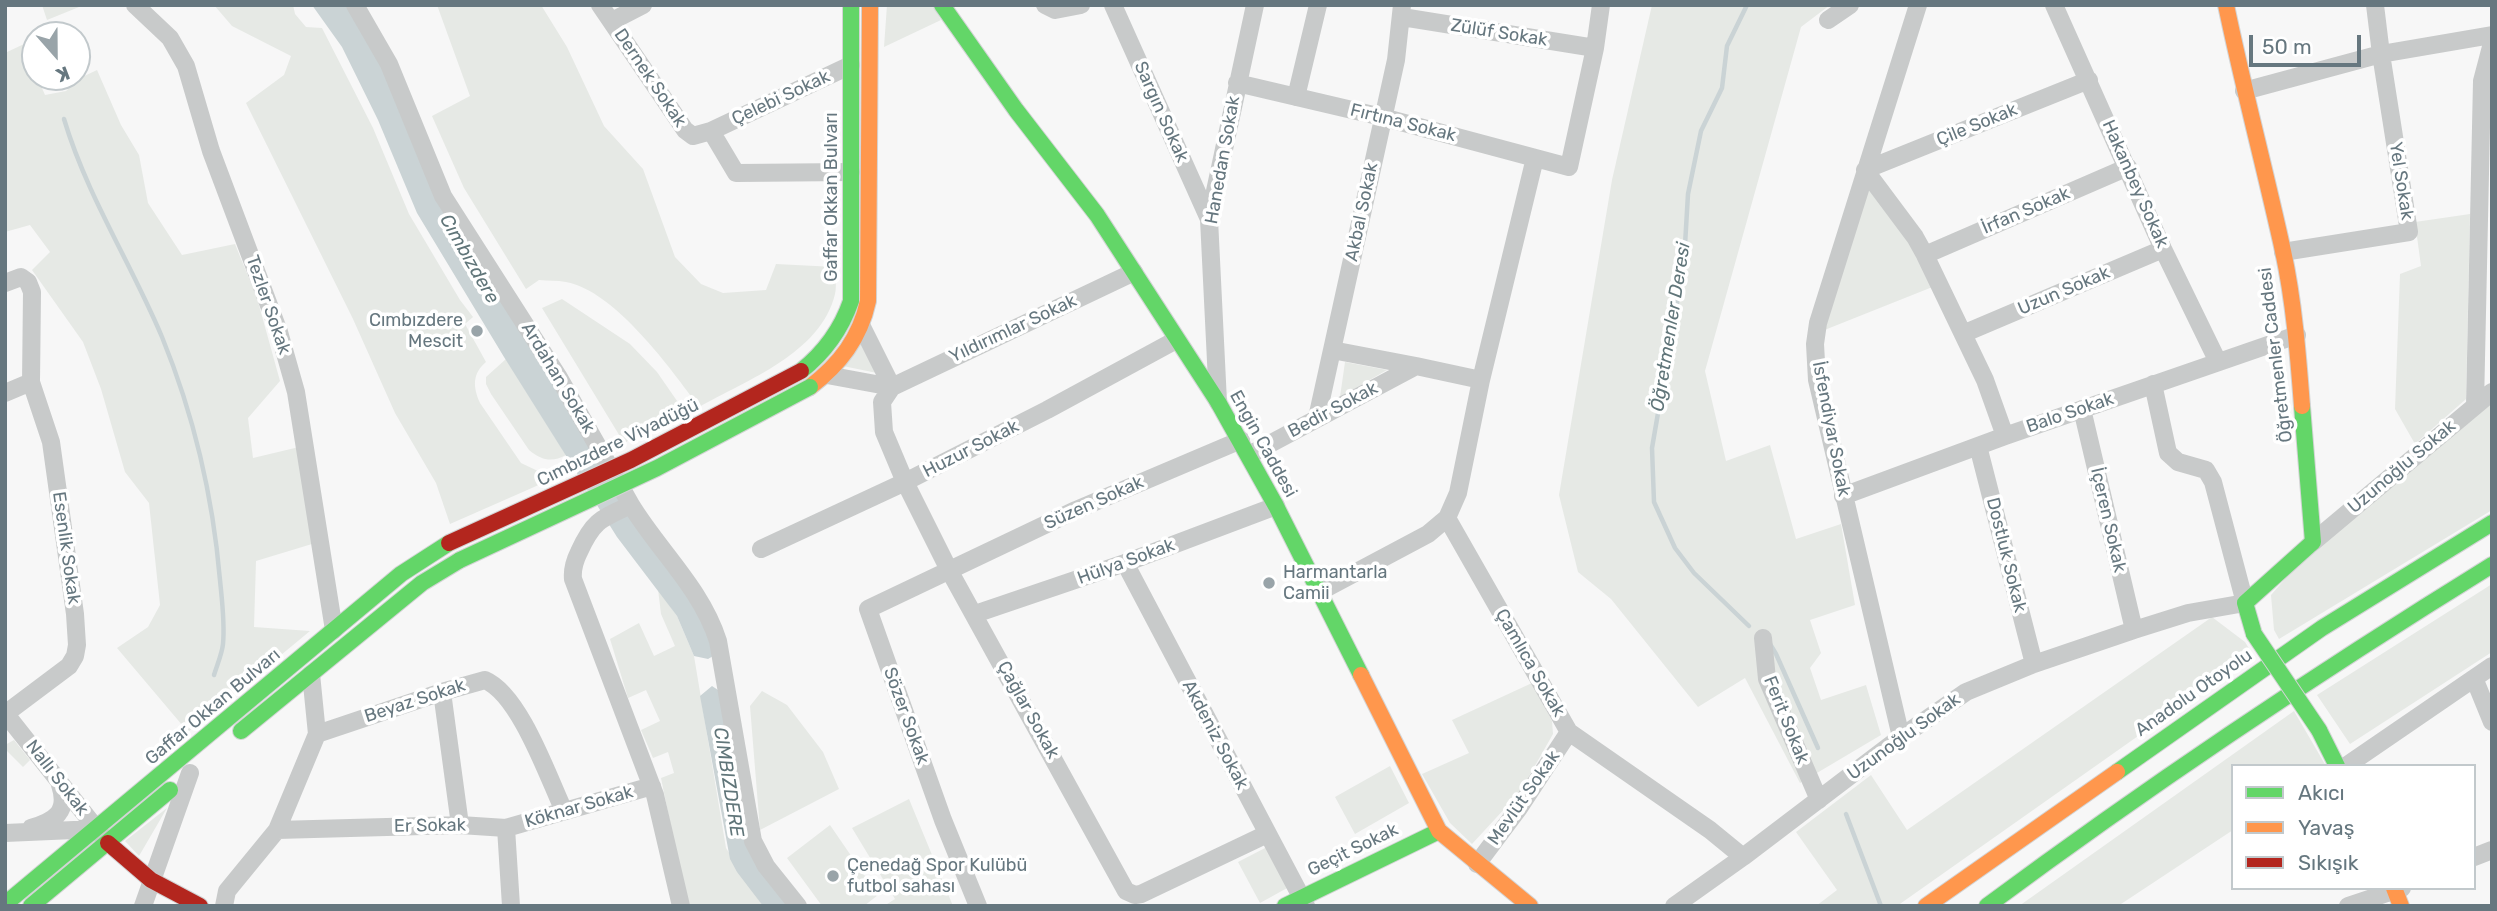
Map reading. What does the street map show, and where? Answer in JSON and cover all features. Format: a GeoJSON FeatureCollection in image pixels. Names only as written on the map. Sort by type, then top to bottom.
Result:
{"type":"FeatureCollection","features":[{"type":"Feature","properties":{"kind":"main road","name":"Gaffar Okkan Bulvarı"},"geometry":{"type":"LineString","coordinates":[[800,371],[827,347],[843,323],[850,301],[851,5]]}},
{"type":"Feature","properties":{"kind":"main road","name":"Gaffar Okkan Bulvarı"},"geometry":{"type":"LineString","coordinates":[[862,327],[868,301],[869,274],[870,5]]}},
{"type":"Feature","properties":{"kind":"main road","name":"Engin Caddesi"},"geometry":{"type":"LineString","coordinates":[[942,5],[1016,110],[1097,215],[1218,402],[1276,506],[1439,831],[1530,906]]}},
{"type":"Feature","properties":{"kind":"main road","name":"Öğretmenler Caddesi"},"geometry":{"type":"LineString","coordinates":[[2226,5],[2283,252],[2297,335],[2313,542]]}},
{"type":"Feature","properties":{"kind":"main road"},"geometry":{"type":"LineString","coordinates":[[827,375],[839,363],[862,327]]}},
{"type":"Feature","properties":{"kind":"main road","name":"Cımbızdere Viyadüğü"},"geometry":{"type":"LineString","coordinates":[[449,543],[631,460],[800,371]]}},
{"type":"Feature","properties":{"kind":"main road","name":"Gaffar Okkan Bulvarı"},"geometry":{"type":"LineString","coordinates":[[229,741],[422,583],[460,560],[657,468],[810,387],[827,375]]}},
{"type":"Feature","properties":{"kind":"main road","name":"Anadolu Otoyolu"},"geometry":{"type":"LineString","coordinates":[[1926,906],[2322,628],[2492,523]]}},
{"type":"Feature","properties":{"kind":"main road"},"geometry":{"type":"LineString","coordinates":[[2313,542],[2245,603],[2254,634],[2319,730],[2336,764]]}},
{"type":"Feature","properties":{"kind":"main road","name":"Gaffar Okkan Bulvarı"},"geometry":{"type":"LineString","coordinates":[[31,906],[102,836],[334,630],[417,562],[449,543]]}},
{"type":"Feature","properties":{"kind":"main road"},"geometry":{"type":"LineString","coordinates":[[1987,906],[2232,732],[2343,658],[2492,565]]}},
{"type":"Feature","properties":{"kind":"main road","name":"Gaffar Okkan Bulvarı"},"geometry":{"type":"LineString","coordinates":[[5,904],[195,769]]}},
{"type":"Feature","properties":{"kind":"main road","name":"Geçit Sokak"},"geometry":{"type":"LineString","coordinates":[[1285,906],[1304,901],[1439,831]]}},
{"type":"Feature","properties":{"kind":"main road"},"geometry":{"type":"LineString","coordinates":[[102,836],[152,880],[200,906]]}},
{"type":"Feature","properties":{"kind":"street","name":"Tezler Sokak"},"geometry":{"type":"LineString","coordinates":[[135,5],[170,38],[186,66],[211,151],[283,344],[296,393],[334,630]]}},
{"type":"Feature","properties":{"kind":"street","name":"Ardahan Sokak"},"geometry":{"type":"LineString","coordinates":[[355,5],[389,64],[443,196],[558,376],[646,531],[691,586],[713,624],[753,841],[766,866],[798,906]]}},
{"type":"Feature","properties":{"kind":"street","name":"Dernek Sokak"},"geometry":{"type":"LineString","coordinates":[[600,5],[685,130],[693,136],[711,131],[736,173],[850,172]]}},
{"type":"Feature","properties":{"kind":"street"},"geometry":{"type":"LineString","coordinates":[[612,21],[643,5]]}},
{"type":"Feature","properties":{"kind":"street"},"geometry":{"type":"LineString","coordinates":[[1045,5],[1055,9],[1081,5]]}},
{"type":"Feature","properties":{"kind":"street","name":"Sargın Sokak"},"geometry":{"type":"LineString","coordinates":[[1113,5],[1209,219]]}},
{"type":"Feature","properties":{"kind":"street","name":"Hanedan Sokak"},"geometry":{"type":"LineString","coordinates":[[1218,402],[1209,219],[1255,5]]}},
{"type":"Feature","properties":{"kind":"street"},"geometry":{"type":"LineString","coordinates":[[1296,97],[1318,5]]}},
{"type":"Feature","properties":{"kind":"street"},"geometry":{"type":"LineString","coordinates":[[1595,48],[1601,5]]}},
{"type":"Feature","properties":{"kind":"street"},"geometry":{"type":"LineString","coordinates":[[1828,20],[1850,5]]}},
{"type":"Feature","properties":{"kind":"street","name":"İsfendiyar Sokak"},"geometry":{"type":"LineString","coordinates":[[1901,737],[1817,380],[1815,344],[1818,323],[1918,5]]}},
{"type":"Feature","properties":{"kind":"street","name":"Hakanbey Sokak"},"geometry":{"type":"LineString","coordinates":[[2053,5],[2163,249],[2218,362]]}},
{"type":"Feature","properties":{"kind":"street","name":"Yel Sokak"},"geometry":{"type":"LineString","coordinates":[[2283,252],[2409,232],[2375,5]]}},
{"type":"Feature","properties":{"kind":"street","name":"Zülüf Sokak"},"geometry":{"type":"LineString","coordinates":[[1402,11],[1595,48]]}},
{"type":"Feature","properties":{"kind":"street","name":"Akbal Sokak"},"geometry":{"type":"LineString","coordinates":[[1317,418],[1396,60],[1402,11]]}},
{"type":"Feature","properties":{"kind":"street"},"geometry":{"type":"LineString","coordinates":[[2244,91],[2381,54],[2492,35]]}},
{"type":"Feature","properties":{"kind":"street"},"geometry":{"type":"LineString","coordinates":[[2475,405],[2482,81],[2492,43]]}},
{"type":"Feature","properties":{"kind":"street","name":"Fırtına Sokak"},"geometry":{"type":"LineString","coordinates":[[1237,83],[1382,117],[1569,167],[1595,48]]}},
{"type":"Feature","properties":{"kind":"street","name":"Çelebi Sokak"},"geometry":{"type":"LineString","coordinates":[[711,131],[851,65]]}},
{"type":"Feature","properties":{"kind":"street","name":"Çile Sokak"},"geometry":{"type":"LineString","coordinates":[[1865,170],[2088,80]]}},
{"type":"Feature","properties":{"kind":"street"},"geometry":{"type":"LineString","coordinates":[[1319,592],[1428,534],[1447,518],[1458,494],[1535,158]]}},
{"type":"Feature","properties":{"kind":"street","name":"İrfan Sokak"},"geometry":{"type":"LineString","coordinates":[[1925,255],[2128,167]]}},
{"type":"Feature","properties":{"kind":"street"},"geometry":{"type":"LineString","coordinates":[[1865,170],[1915,237],[1925,255],[1965,333],[2005,436]]}},
{"type":"Feature","properties":{"kind":"street","name":"Uzun Sokak"},"geometry":{"type":"LineString","coordinates":[[1965,333],[2163,249]]}},
{"type":"Feature","properties":{"kind":"street","name":"Yıldırımlar Sokak"},"geometry":{"type":"LineString","coordinates":[[892,387],[1135,272]]}},
{"type":"Feature","properties":{"kind":"street","name":"Esenlik Sokak"},"geometry":{"type":"LineString","coordinates":[[5,283],[22,277],[28,282],[32,292],[31,382],[51,442],[77,645],[69,666],[5,714]]}},
{"type":"Feature","properties":{"kind":"street"},"geometry":{"type":"LineString","coordinates":[[862,327],[892,387]]}},
{"type":"Feature","properties":{"kind":"street","name":"Balo Sokak"},"geometry":{"type":"LineString","coordinates":[[1843,496],[2005,436],[2297,335]]}},
{"type":"Feature","properties":{"kind":"street","name":"Huzur Sokak"},"geometry":{"type":"LineString","coordinates":[[761,549],[905,482],[1047,410],[1176,340]]}},
{"type":"Feature","properties":{"kind":"street","name":"Bedir Sokak"},"geometry":{"type":"LineString","coordinates":[[1332,350],[1482,380]]}},
{"type":"Feature","properties":{"kind":"street","name":"Bedir Sokak"},"geometry":{"type":"LineString","coordinates":[[1245,448],[1317,418],[1416,366]]}},
{"type":"Feature","properties":{"kind":"street"},"geometry":{"type":"LineString","coordinates":[[827,375],[892,387]]}},
{"type":"Feature","properties":{"kind":"street"},"geometry":{"type":"LineString","coordinates":[[5,393],[31,382]]}},
{"type":"Feature","properties":{"kind":"street"},"geometry":{"type":"LineString","coordinates":[[2153,384],[2168,453],[2178,462],[2206,470],[2213,482],[2245,603]]}},
{"type":"Feature","properties":{"kind":"street","name":"Çağlar Sokak"},"geometry":{"type":"LineString","coordinates":[[892,387],[883,402],[884,432],[905,482],[950,570],[1126,891],[1152,898],[1267,834]]}},
{"type":"Feature","properties":{"kind":"street","name":"Uzunoğlu Sokak"},"geometry":{"type":"LineString","coordinates":[[2313,542],[2492,392]]}},
{"type":"Feature","properties":{"kind":"street","name":"İçeren Sokak"},"geometry":{"type":"LineString","coordinates":[[2082,410],[2134,630]]}},
{"type":"Feature","properties":{"kind":"street","name":"Dostluk Sokak"},"geometry":{"type":"LineString","coordinates":[[1978,446],[2034,664]]}},
{"type":"Feature","properties":{"kind":"street","name":"Süzen Sokak"},"geometry":{"type":"LineString","coordinates":[[950,570],[1076,510],[1245,448]]}},
{"type":"Feature","properties":{"kind":"street"},"geometry":{"type":"LineString","coordinates":[[631,505],[592,526],[574,562],[573,579],[652,786],[664,826],[681,906]]}},
{"type":"Feature","properties":{"kind":"street","name":"Hülya Sokak"},"geometry":{"type":"LineString","coordinates":[[975,614],[1125,564],[1276,506]]}},
{"type":"Feature","properties":{"kind":"street","name":"Çamlıca Sokak"},"geometry":{"type":"LineString","coordinates":[[1447,518],[1569,732],[1710,830],[1743,857]]}},
{"type":"Feature","properties":{"kind":"street","name":"Akdeniz Sokak"},"geometry":{"type":"LineString","coordinates":[[1125,564],[1304,901]]}},
{"type":"Feature","properties":{"kind":"street","name":"Sözer Sokak"},"geometry":{"type":"LineString","coordinates":[[950,570],[868,610],[943,820],[978,906]]}},
{"type":"Feature","properties":{"kind":"street","name":"Uzunoğlu Sokak"},"geometry":{"type":"LineString","coordinates":[[1674,906],[1901,737],[1966,692],[2034,664],[2134,630],[2188,613],[2245,603]]}},
{"type":"Feature","properties":{"kind":"street","name":"Ferit Sokak"},"geometry":{"type":"LineString","coordinates":[[1763,638],[1766,679],[1819,800]]}},
{"type":"Feature","properties":{"kind":"street"},"geometry":{"type":"LineString","coordinates":[[2349,764],[2492,666]]}},
{"type":"Feature","properties":{"kind":"street"},"geometry":{"type":"LineString","coordinates":[[224,906],[227,891],[277,830],[317,734],[311,674]]}},
{"type":"Feature","properties":{"kind":"street"},"geometry":{"type":"LineString","coordinates":[[2474,678],[2492,722]]}},
{"type":"Feature","properties":{"kind":"street","name":"Beyaz Sokak"},"geometry":{"type":"LineString","coordinates":[[317,734],[485,680],[501,691],[515,709],[564,811]]}},
{"type":"Feature","properties":{"kind":"street"},"geometry":{"type":"LineString","coordinates":[[443,692],[460,825]]}},
{"type":"Feature","properties":{"kind":"street","name":"Nallı Sokak"},"geometry":{"type":"LineString","coordinates":[[5,714],[102,836]]}},
{"type":"Feature","properties":{"kind":"street","name":"Mevlüt Sokak"},"geometry":{"type":"LineString","coordinates":[[1477,864],[1519,808],[1569,732]]}},
{"type":"Feature","properties":{"kind":"street"},"geometry":{"type":"LineString","coordinates":[[143,906],[195,769]]}},
{"type":"Feature","properties":{"kind":"street"},"geometry":{"type":"LineString","coordinates":[[10,833],[45,823],[59,814],[65,802],[59,781]]}},
{"type":"Feature","properties":{"kind":"street","name":"Köknar Sokak"},"geometry":{"type":"LineString","coordinates":[[506,828],[652,786]]}},
{"type":"Feature","properties":{"kind":"street","name":"Er Sokak"},"geometry":{"type":"LineString","coordinates":[[277,830],[460,825],[506,828]]}},
{"type":"Feature","properties":{"kind":"street"},"geometry":{"type":"LineString","coordinates":[[506,828],[511,906]]}},
{"type":"Feature","properties":{"kind":"street"},"geometry":{"type":"LineString","coordinates":[[10,833],[102,836]]}},
{"type":"Feature","properties":{"kind":"street"},"geometry":{"type":"LineString","coordinates":[[2348,906],[2398,893]]}},
{"type":"Feature","properties":{"kind":"shaded area"},"geometry":{"type":"Polygon","coordinates":[[[42,5],[84,5],[47,20],[42,5]]]}},
{"type":"Feature","properties":{"kind":"shaded area"},"geometry":{"type":"Polygon","coordinates":[[[214,5],[293,5],[295,14],[306,27],[322,28],[373,128],[409,214],[473,317],[465,324],[486,362],[478,371],[475,381],[480,403],[521,463],[540,472],[554,474],[572,464],[575,469],[450,524],[436,483],[395,413],[353,319],[246,103],[284,75],[291,56],[232,26],[214,5]]]}},
{"type":"Feature","properties":{"kind":"shaded area"},"geometry":{"type":"Polygon","coordinates":[[[437,5],[541,5],[567,47],[604,126],[643,169],[675,257],[701,284],[723,293],[766,290],[776,264],[835,267],[835,294],[827,315],[815,333],[780,362],[699,407],[658,353],[604,300],[585,288],[563,281],[539,280],[526,289],[464,188],[432,116],[470,96],[437,5]]]}},
{"type":"Feature","properties":{"kind":"shaded area"},"geometry":{"type":"Polygon","coordinates":[[[887,5],[932,5],[941,20],[884,47],[887,5]]]}},
{"type":"Feature","properties":{"kind":"shaded area"},"geometry":{"type":"Polygon","coordinates":[[[1652,5],[1830,5],[1801,27],[1705,371],[1726,461],[1770,445],[1796,539],[1841,524],[1855,605],[1810,620],[1821,653],[1810,668],[1821,700],[1866,685],[1881,735],[1800,783],[1745,678],[1698,707],[1611,599],[1578,572],[1559,495],[1612,180],[1652,5]]]}},
{"type":"Feature","properties":{"kind":"shaded area"},"geometry":{"type":"Polygon","coordinates":[[[21,45],[21,91],[43,91],[45,95],[66,91],[91,91],[91,73],[97,70],[121,125],[139,155],[148,203],[182,255],[235,244],[257,298],[280,381],[248,418],[253,458],[299,447],[312,544],[256,561],[254,627],[310,631],[188,732],[117,648],[148,627],[160,605],[149,503],[125,472],[101,389],[83,342],[32,270],[50,252],[30,225],[5,232],[5,53],[21,45]]]}},
{"type":"Feature","properties":{"kind":"shaded area"},"geometry":{"type":"Polygon","coordinates":[[[1865,170],[1940,284],[1817,333],[1865,170]]]}},
{"type":"Feature","properties":{"kind":"shaded area"},"geometry":{"type":"Polygon","coordinates":[[[2470,214],[2466,399],[2415,444],[2395,409],[2400,274],[2421,266],[2415,222],[2470,214]]]}},
{"type":"Feature","properties":{"kind":"shaded area"},"geometry":{"type":"Polygon","coordinates":[[[562,299],[630,344],[657,372],[684,411],[624,443],[542,308],[562,299]]]}},
{"type":"Feature","properties":{"kind":"shaded area"},"geometry":{"type":"Polygon","coordinates":[[[861,342],[877,373],[843,366],[861,342]]]}},
{"type":"Feature","properties":{"kind":"shaded area"},"geometry":{"type":"Polygon","coordinates":[[[506,359],[566,455],[547,459],[529,450],[491,394],[486,377],[506,359]]]}},
{"type":"Feature","properties":{"kind":"shaded area"},"geometry":{"type":"Polygon","coordinates":[[[1345,362],[1387,370],[1340,397],[1345,362]]]}},
{"type":"Feature","properties":{"kind":"shaded area"},"geometry":{"type":"Polygon","coordinates":[[[2492,401],[2492,510],[2279,639],[2274,630],[2271,595],[2293,570],[2492,401]]]}},
{"type":"Feature","properties":{"kind":"shaded area"},"geometry":{"type":"Polygon","coordinates":[[[2492,584],[2492,652],[2350,744],[2317,695],[2492,584]]]}},
{"type":"Feature","properties":{"kind":"shaded area"},"geometry":{"type":"Polygon","coordinates":[[[658,589],[677,616],[694,656],[726,848],[763,906],[687,906],[661,778],[674,773],[668,752],[653,758],[641,730],[660,721],[646,690],[628,698],[610,639],[639,623],[654,656],[675,646],[661,614],[658,589]]]}},
{"type":"Feature","properties":{"kind":"shaded area"},"geometry":{"type":"Polygon","coordinates":[[[2212,617],[2245,642],[2253,655],[1897,906],[1816,906],[1837,890],[1796,832],[1871,775],[1907,830],[2212,617]]]}},
{"type":"Feature","properties":{"kind":"shaded area"},"geometry":{"type":"Polygon","coordinates":[[[1532,683],[1552,721],[1553,734],[1520,792],[1472,844],[1450,823],[1422,774],[1469,753],[1452,720],[1532,683]]]}},
{"type":"Feature","properties":{"kind":"shaded area"},"geometry":{"type":"Polygon","coordinates":[[[762,691],[787,705],[823,752],[839,789],[760,830],[750,706],[762,691]]]}},
{"type":"Feature","properties":{"kind":"shaded area"},"geometry":{"type":"Polygon","coordinates":[[[2294,711],[2325,764],[2231,764],[2231,831],[2118,906],[2019,906],[2294,711]]]}},
{"type":"Feature","properties":{"kind":"shaded area"},"geometry":{"type":"Polygon","coordinates":[[[14,740],[30,760],[23,767],[5,749],[5,745],[14,740]]]}},
{"type":"Feature","properties":{"kind":"shaded area"},"geometry":{"type":"Polygon","coordinates":[[[1390,766],[1409,803],[1355,834],[1335,797],[1390,766]]]}},
{"type":"Feature","properties":{"kind":"shaded area"},"geometry":{"type":"Polygon","coordinates":[[[909,799],[953,906],[884,906],[895,899],[852,828],[909,799]]]}},
{"type":"Feature","properties":{"kind":"shaded area"},"geometry":{"type":"Polygon","coordinates":[[[167,808],[139,856],[125,841],[167,808]]]}},
{"type":"Feature","properties":{"kind":"shaded area","name":"Çenedağ Spor Kulübü futbol sahası"},"geometry":{"type":"Polygon","coordinates":[[[830,825],[878,895],[864,906],[822,906],[787,858],[830,825]]]}},
{"type":"Feature","properties":{"kind":"shaded area"},"geometry":{"type":"Polygon","coordinates":[[[1267,847],[1289,887],[1260,903],[1238,862],[1267,847]]]}},
{"type":"Feature","properties":{"kind":"water","name":"Cımbızdere"},"geometry":{"type":"Polygon","coordinates":[[[312,5],[355,5],[418,139],[720,652],[708,659],[694,656],[677,616],[617,537],[417,213],[378,120],[342,47],[312,5]]]}},
{"type":"Feature","properties":{"kind":"water","name":"CIMBIZDERE"},"geometry":{"type":"Polygon","coordinates":[[[712,686],[727,696],[750,829],[798,906],[763,906],[730,859],[700,696],[712,686]]]}},
{"type":"Feature","properties":{"kind":"waterway","name":"Öğretmenler Deresi"},"geometry":{"type":"LineString","coordinates":[[1747,5],[1727,46],[1722,88],[1701,131],[1688,194],[1684,262],[1652,448],[1654,502],[1675,548],[1694,573],[1749,626]]}},
{"type":"Feature","properties":{"kind":"waterway"},"geometry":{"type":"LineString","coordinates":[[64,119],[97,202],[162,337],[192,426],[207,487],[222,604],[223,644],[214,675]]}},
{"type":"Feature","properties":{"kind":"waterway","name":"Öğretmenler Deresi"},"geometry":{"type":"LineString","coordinates":[[1770,644],[1818,748]]}},
{"type":"Feature","properties":{"kind":"waterway","name":"Öğretmenler Deresi"},"geometry":{"type":"LineString","coordinates":[[1846,814],[1881,906]]}},
{"type":"Feature","properties":{"kind":"traffic: fast"},"geometry":{"type":"LineString","coordinates":[[801,371],[831,340],[851,301],[851,5]]}},
{"type":"Feature","properties":{"kind":"traffic: fast"},"geometry":{"type":"LineString","coordinates":[[942,5],[1016,110],[1097,215],[1218,402],[1276,506],[1361,675]]}},
{"type":"Feature","properties":{"kind":"traffic: fast"},"geometry":{"type":"LineString","coordinates":[[460,560],[657,468],[810,387]]}},
{"type":"Feature","properties":{"kind":"traffic: fast"},"geometry":{"type":"LineString","coordinates":[[2254,634],[2245,603],[2313,542],[2302,406]]}},
{"type":"Feature","properties":{"kind":"traffic: fast"},"geometry":{"type":"LineString","coordinates":[[2117,772],[2322,628],[2492,523]]}},
{"type":"Feature","properties":{"kind":"traffic: fast"},"geometry":{"type":"LineString","coordinates":[[5,904],[401,574],[449,543]]}},
{"type":"Feature","properties":{"kind":"traffic: fast"},"geometry":{"type":"LineString","coordinates":[[241,731],[422,583],[460,560]]}},
{"type":"Feature","properties":{"kind":"traffic: fast"},"geometry":{"type":"LineString","coordinates":[[1987,906],[2236,730],[2492,565]]}},
{"type":"Feature","properties":{"kind":"traffic: fast"},"geometry":{"type":"LineString","coordinates":[[2254,634],[2319,730]]}},
{"type":"Feature","properties":{"kind":"traffic: fast"},"geometry":{"type":"LineString","coordinates":[[2319,730],[2336,764]]}},
{"type":"Feature","properties":{"kind":"traffic: fast"},"geometry":{"type":"LineString","coordinates":[[31,906],[170,790]]}},
{"type":"Feature","properties":{"kind":"traffic: fast"},"geometry":{"type":"LineString","coordinates":[[1285,906],[1439,831]]}},
{"type":"Feature","properties":{"kind":"traffic: slow"},"geometry":{"type":"LineString","coordinates":[[810,387],[831,369],[847,349],[860,327],[868,301],[870,5]]}},
{"type":"Feature","properties":{"kind":"traffic: slow"},"geometry":{"type":"LineString","coordinates":[[2226,5],[2287,270],[2302,406]]}},
{"type":"Feature","properties":{"kind":"traffic: slow"},"geometry":{"type":"LineString","coordinates":[[1361,675],[1439,831],[1530,906]]}},
{"type":"Feature","properties":{"kind":"traffic: slow"},"geometry":{"type":"LineString","coordinates":[[1926,906],[2117,772]]}},
{"type":"Feature","properties":{"kind":"traffic: slow"},"geometry":{"type":"LineString","coordinates":[[2395,890],[2401,906]]}},
{"type":"Feature","properties":{"kind":"traffic: jam"},"geometry":{"type":"LineString","coordinates":[[449,543],[631,460],[801,371]]}},
{"type":"Feature","properties":{"kind":"traffic: jam"},"geometry":{"type":"LineString","coordinates":[[108,843],[151,880],[200,906]]}},
{"type":"Feature","properties":{"kind":"place","name":"Cımbızdere Mescit"},"geometry":{"type":"Point","coordinates":[477,331]}},
{"type":"Feature","properties":{"kind":"place","name":"Harmantarla Camii"},"geometry":{"type":"Point","coordinates":[1269,583]}},
{"type":"Feature","properties":{"kind":"place","name":"Çenedağ Spor Kulübü futbol sahası"},"geometry":{"type":"Point","coordinates":[833,876]}}]}
